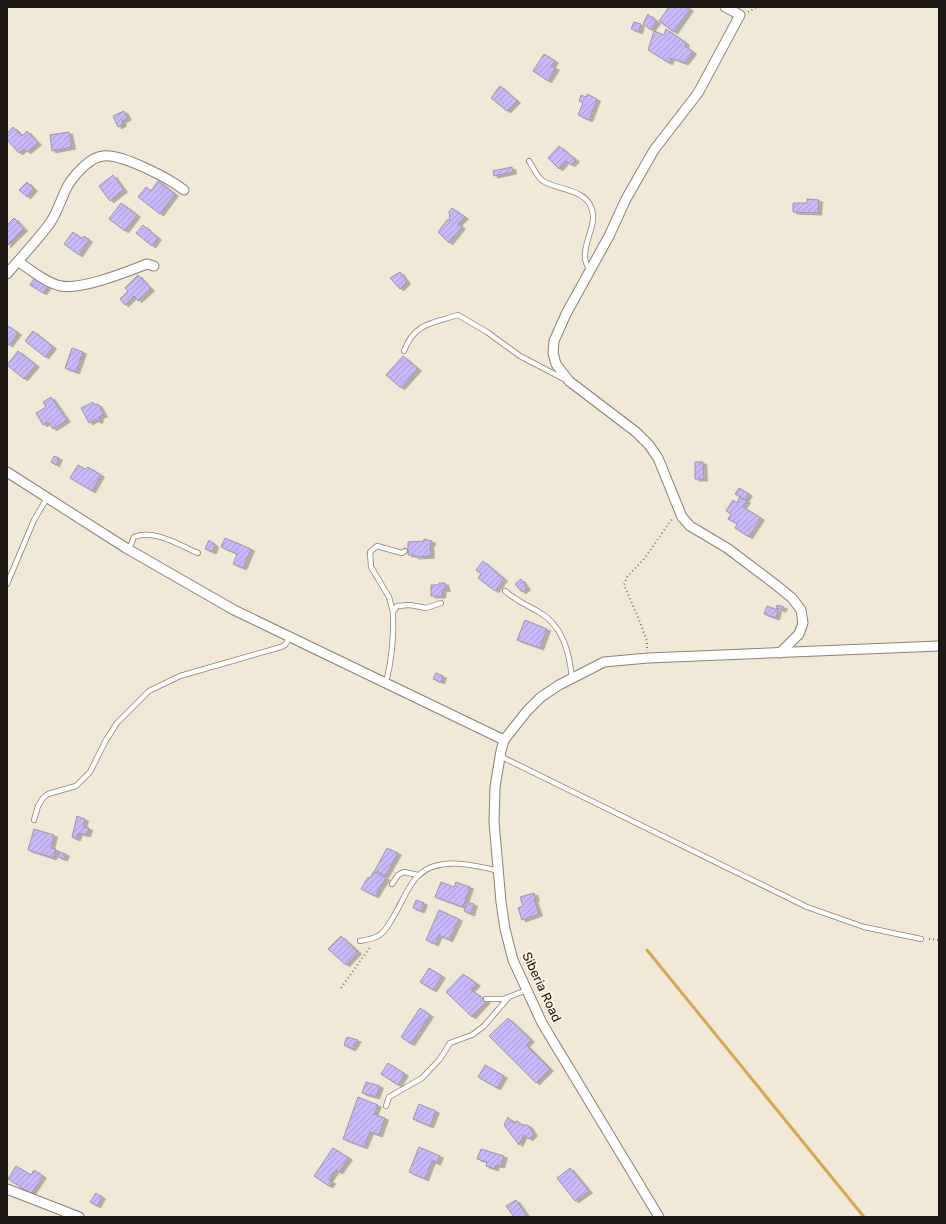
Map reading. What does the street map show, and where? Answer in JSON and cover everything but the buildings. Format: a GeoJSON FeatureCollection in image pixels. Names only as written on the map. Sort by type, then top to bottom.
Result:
{"type":"FeatureCollection","features":[{"type":"Feature","properties":{"kind":"street"},"geometry":{"type":"LineString","coordinates":[[726,7],[740,15],[698,93],[654,150],[566,314],[554,341],[553,353],[556,364],[569,381],[636,432],[649,445],[658,458],[682,517],[690,526],[727,548],[792,598],[802,610],[803,623],[799,634],[780,653]]}},
{"type":"Feature","properties":{"kind":"street"},"geometry":{"type":"LineString","coordinates":[[7,274],[19,262],[50,222],[71,180],[95,158],[104,155],[119,158],[171,180],[184,190]]}},
{"type":"Feature","properties":{"kind":"street"},"geometry":{"type":"LineString","coordinates":[[19,262],[57,285],[73,287],[146,264],[154,266]]}},
{"type":"Feature","properties":{"kind":"street"},"geometry":{"type":"LineString","coordinates":[[7,472],[129,549],[234,610],[504,740],[527,711],[541,697],[572,678],[604,662],[648,658],[939,646]]}},
{"type":"Feature","properties":{"kind":"street","name":"Siberia Road"},"geometry":{"type":"LineString","coordinates":[[504,740],[500,756],[494,808],[505,929],[513,960],[550,1035],[659,1217]]}},
{"type":"Feature","properties":{"kind":"street"},"geometry":{"type":"LineString","coordinates":[[7,1189],[73,1216]]}},
{"type":"Feature","properties":{"kind":"lane"},"geometry":{"type":"LineString","coordinates":[[529,161],[542,180],[562,190],[574,191],[586,199],[591,206],[594,214],[593,225],[584,256],[590,271]]}},
{"type":"Feature","properties":{"kind":"lane"},"geometry":{"type":"LineString","coordinates":[[404,351],[407,343],[421,326],[458,315],[487,332],[520,356],[569,381]]}},
{"type":"Feature","properties":{"kind":"lane"},"geometry":{"type":"LineString","coordinates":[[7,584],[34,520],[48,498]]}},
{"type":"Feature","properties":{"kind":"lane"},"geometry":{"type":"LineString","coordinates":[[129,549],[134,537],[143,533],[166,540],[198,553]]}},
{"type":"Feature","properties":{"kind":"lane"},"geometry":{"type":"LineString","coordinates":[[386,683],[391,664],[394,630],[393,612],[389,597],[371,567],[370,552],[376,546],[402,553],[405,551]]}},
{"type":"Feature","properties":{"kind":"lane"},"geometry":{"type":"LineString","coordinates":[[506,591],[517,602],[539,612],[558,628],[570,661],[572,678]]}},
{"type":"Feature","properties":{"kind":"lane"},"geometry":{"type":"LineString","coordinates":[[393,612],[397,606],[426,608],[441,603]]}},
{"type":"Feature","properties":{"kind":"lane"},"geometry":{"type":"LineString","coordinates":[[34,820],[38,806],[43,798],[48,794],[76,786],[90,772],[106,740],[118,723],[149,691],[186,674],[281,647],[285,645],[290,637]]}},
{"type":"Feature","properties":{"kind":"lane"},"geometry":{"type":"LineString","coordinates":[[500,756],[807,908],[864,927],[922,939]]}},
{"type":"Feature","properties":{"kind":"lane"},"geometry":{"type":"LineString","coordinates":[[360,941],[379,936],[392,920],[418,875],[442,864],[484,867],[499,871]]}},
{"type":"Feature","properties":{"kind":"lane"},"geometry":{"type":"LineString","coordinates":[[392,884],[398,876],[404,872],[418,875]]}},
{"type":"Feature","properties":{"kind":"lane"},"geometry":{"type":"LineString","coordinates":[[486,999],[508,998],[527,990]]}},
{"type":"Feature","properties":{"kind":"lane"},"geometry":{"type":"LineString","coordinates":[[386,1106],[389,1096],[422,1078],[440,1059],[450,1043],[472,1035],[484,1026],[508,998]]}},
{"type":"Feature","properties":{"kind":"path"},"geometry":{"type":"LineString","coordinates":[[648,658],[647,641],[624,585],[627,577],[644,559],[670,523],[677,506]]}},
{"type":"Feature","properties":{"kind":"path"},"geometry":{"type":"LineString","coordinates":[[341,988],[379,936]]}},
{"type":"Feature","properties":{"kind":"path"},"geometry":{"type":"LineString","coordinates":[[922,939],[939,940]]}},
{"type":"Feature","properties":{"kind":"waterway"},"geometry":{"type":"LineString","coordinates":[[647,950],[864,1217]]}}]}
